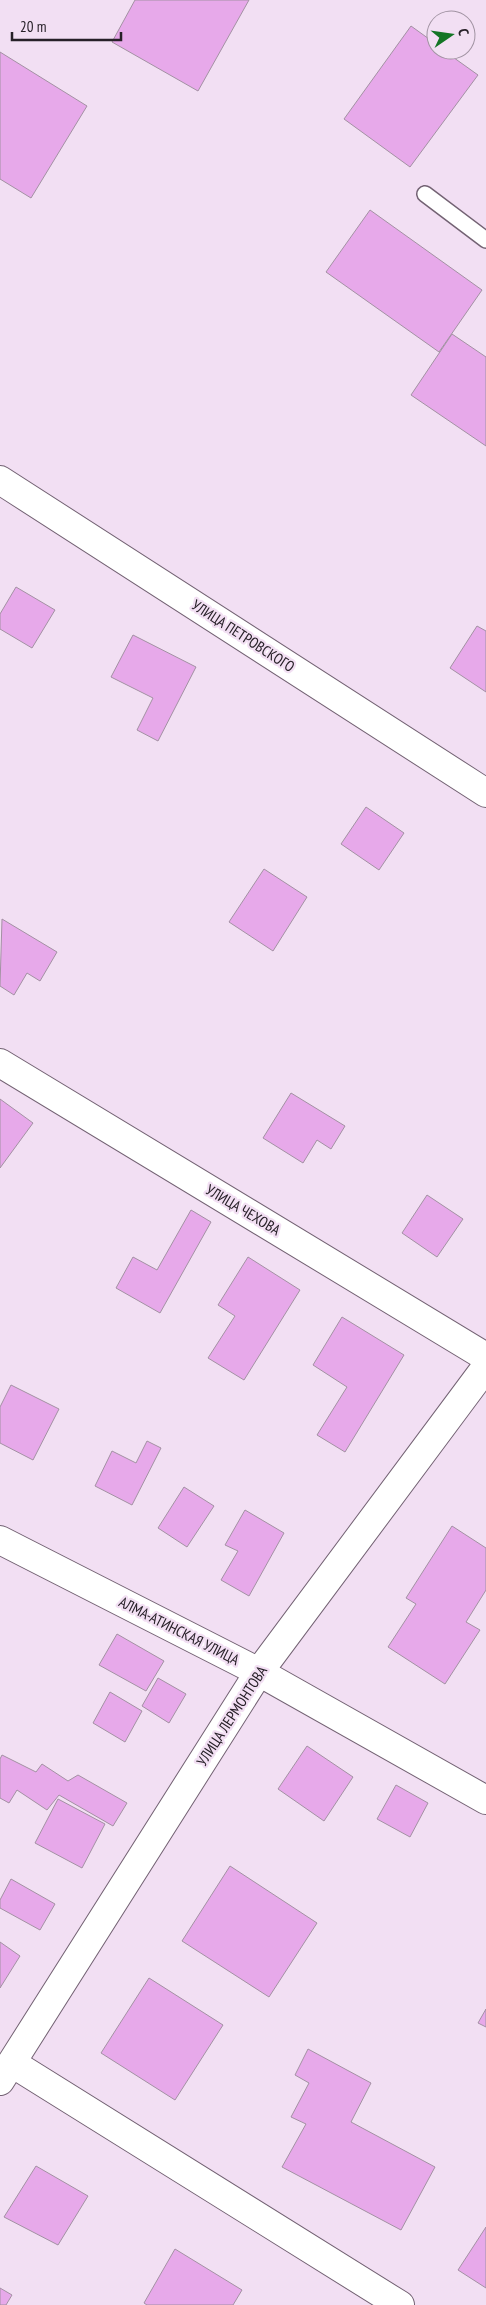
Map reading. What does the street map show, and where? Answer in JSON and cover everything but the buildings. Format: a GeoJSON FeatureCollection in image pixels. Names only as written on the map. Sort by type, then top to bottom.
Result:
{"type":"FeatureCollection","features":[{"type":"Feature","properties":{"kind":"street","name":"УЛИЦА ПЕТРОВСКОГО"},"geometry":{"type":"LineString","coordinates":[[0,480],[486,793]]}},
{"type":"Feature","properties":{"kind":"street","name":"УЛИЦА ЧЕХОВА"},"geometry":{"type":"LineString","coordinates":[[0,1062],[486,1357]]}},
{"type":"Feature","properties":{"kind":"street","name":"УЛИЦА ЛЕРМОНТОВА"},"geometry":{"type":"LineString","coordinates":[[6,2072],[259,1672],[486,1367]]}},
{"type":"Feature","properties":{"kind":"street","name":"АЛМА-АТИНСКАЯ УЛИЦА"},"geometry":{"type":"LineString","coordinates":[[0,1540],[259,1672],[486,1800]]}},
{"type":"Feature","properties":{"kind":"street"},"geometry":{"type":"LineString","coordinates":[[6,2072],[400,2305]]}},
{"type":"Feature","properties":{"kind":"lane"},"geometry":{"type":"LineString","coordinates":[[425,194],[486,240]]}}]}
